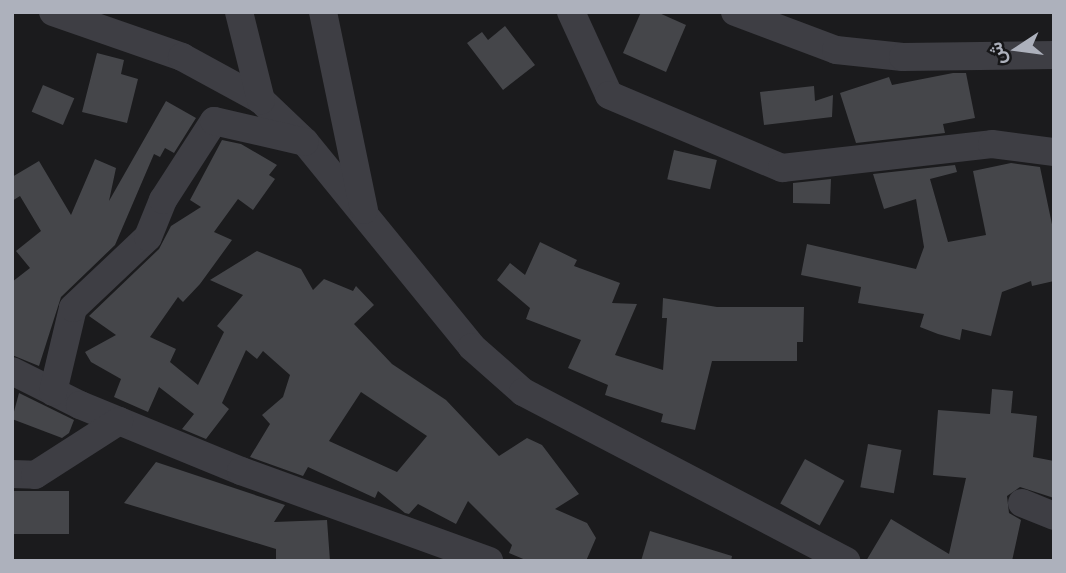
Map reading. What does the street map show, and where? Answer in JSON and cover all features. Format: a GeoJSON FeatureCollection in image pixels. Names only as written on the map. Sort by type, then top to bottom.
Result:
{"type":"FeatureCollection","features":[{"type":"Feature","properties":{"kind":"street"},"geometry":{"type":"LineString","coordinates":[[53,12],[182,57],[261,100],[305,142],[472,347],[523,392],[846,561]]}},
{"type":"Feature","properties":{"kind":"street"},"geometry":{"type":"LineString","coordinates":[[239,12],[261,100]]}},
{"type":"Feature","properties":{"kind":"street"},"geometry":{"type":"LineString","coordinates":[[323,12],[365,216]]}},
{"type":"Feature","properties":{"kind":"street"},"geometry":{"type":"LineString","coordinates":[[571,12],[609,95],[782,168],[992,144],[1054,152]]}},
{"type":"Feature","properties":{"kind":"street"},"geometry":{"type":"LineString","coordinates":[[735,12],[836,50],[903,57],[1054,55]]}},
{"type":"Feature","properties":{"kind":"street"},"geometry":{"type":"LineString","coordinates":[[53,392],[73,308],[148,237],[163,200],[214,121],[305,142]]}},
{"type":"Feature","properties":{"kind":"street"},"geometry":{"type":"LineString","coordinates":[[12,371],[119,421],[489,561]]}},
{"type":"Feature","properties":{"kind":"street"},"geometry":{"type":"LineString","coordinates":[[12,474],[35,475],[119,421]]}},
{"type":"Feature","properties":{"kind":"street"},"geometry":{"type":"LineString","coordinates":[[1022,503],[1054,516]]}},
{"type":"Feature","properties":{"kind":"building"},"geometry":{"type":"Polygon","coordinates":[[[641,12],[657,12],[686,25],[666,72],[623,53],[641,12]]]}},
{"type":"Feature","properties":{"kind":"building"},"geometry":{"type":"Polygon","coordinates":[[[505,26],[535,65],[503,90],[467,43],[482,32],[488,40],[505,26]]]}},
{"type":"Feature","properties":{"kind":"building"},"geometry":{"type":"Polygon","coordinates":[[[97,53],[124,60],[121,74],[138,79],[127,123],[82,112],[97,53]]]}},
{"type":"Feature","properties":{"kind":"building"},"geometry":{"type":"Polygon","coordinates":[[[966,73],[975,118],[943,124],[945,133],[856,143],[840,93],[889,77],[892,85],[966,73]]]}},
{"type":"Feature","properties":{"kind":"building"},"geometry":{"type":"Polygon","coordinates":[[[43,85],[74,98],[63,125],[32,112],[43,85]]]}},
{"type":"Feature","properties":{"kind":"building"},"geometry":{"type":"Polygon","coordinates":[[[814,86],[815,101],[833,95],[832,117],[764,125],[760,92],[814,86]]]}},
{"type":"Feature","properties":{"kind":"building"},"geometry":{"type":"Polygon","coordinates":[[[166,101],[196,118],[174,153],[165,148],[160,157],[154,154],[115,245],[61,297],[39,366],[12,355],[12,282],[30,268],[16,251],[41,231],[20,196],[12,201],[12,177],[39,161],[71,215],[95,159],[116,168],[109,201],[166,101]]]}},
{"type":"Feature","properties":{"kind":"building"},"geometry":{"type":"Polygon","coordinates":[[[222,140],[241,144],[277,165],[269,175],[275,179],[253,210],[238,199],[214,232],[232,240],[200,284],[183,302],[178,297],[150,337],[176,349],[170,362],[198,385],[224,332],[217,326],[243,295],[210,280],[257,251],[301,269],[313,290],[324,279],[353,291],[356,286],[374,305],[354,324],[392,364],[446,400],[499,456],[527,438],[542,445],[579,494],[555,509],[587,523],[596,538],[586,561],[528,561],[509,553],[512,545],[468,501],[456,524],[418,504],[409,514],[405,513],[378,491],[375,498],[308,467],[303,476],[250,457],[270,424],[262,415],[283,397],[290,375],[263,351],[257,359],[246,350],[222,403],[229,409],[206,439],[182,429],[194,414],[159,387],[148,412],[114,397],[121,379],[91,362],[85,352],[116,335],[89,316],[159,249],[171,226],[201,207],[190,200],[222,140]],[[361,392],[329,441],[397,472],[427,436],[361,392]]]}},
{"type":"Feature","properties":{"kind":"building"},"geometry":{"type":"Polygon","coordinates":[[[674,150],[717,160],[710,189],[667,179],[674,150]]]}},
{"type":"Feature","properties":{"kind":"building"},"geometry":{"type":"Polygon","coordinates":[[[1011,163],[1040,167],[1054,234],[1054,281],[1032,286],[1031,281],[1002,292],[991,336],[962,329],[960,340],[938,334],[920,327],[924,314],[858,303],[861,287],[801,275],[807,244],[916,269],[924,247],[916,199],[884,209],[873,174],[955,165],[957,172],[930,179],[948,242],[986,235],[973,171],[1011,163]]]}},
{"type":"Feature","properties":{"kind":"building"},"geometry":{"type":"Polygon","coordinates":[[[831,179],[830,204],[793,203],[793,183],[831,179]]]}},
{"type":"Feature","properties":{"kind":"building"},"geometry":{"type":"Polygon","coordinates":[[[540,242],[577,260],[574,266],[620,283],[612,303],[637,304],[615,355],[663,370],[667,318],[662,318],[663,298],[717,307],[804,307],[803,342],[797,342],[797,361],[712,361],[695,430],[661,422],[663,414],[605,395],[608,385],[568,368],[581,340],[526,319],[530,308],[497,280],[510,263],[525,275],[540,242]]]}},
{"type":"Feature","properties":{"kind":"building"},"geometry":{"type":"Polygon","coordinates":[[[992,389],[1013,391],[1011,413],[1037,416],[1033,457],[1054,461],[1054,498],[1020,487],[1007,496],[1009,513],[1021,520],[1012,561],[866,561],[891,519],[949,554],[966,478],[933,475],[938,410],[990,414],[992,389]]]}},
{"type":"Feature","properties":{"kind":"building"},"geometry":{"type":"Polygon","coordinates":[[[19,393],[74,420],[69,433],[62,438],[12,419],[19,393]]]}},
{"type":"Feature","properties":{"kind":"building"},"geometry":{"type":"Polygon","coordinates":[[[868,444],[901,450],[894,493],[860,487],[868,444]]]}},
{"type":"Feature","properties":{"kind":"building"},"geometry":{"type":"Polygon","coordinates":[[[805,459],[844,481],[820,525],[780,504],[805,459]]]}},
{"type":"Feature","properties":{"kind":"building"},"geometry":{"type":"Polygon","coordinates":[[[156,462],[285,505],[274,522],[327,520],[330,561],[276,561],[276,549],[124,503],[156,462]]]}},
{"type":"Feature","properties":{"kind":"building"},"geometry":{"type":"Polygon","coordinates":[[[12,491],[69,491],[69,534],[12,534],[12,491]]]}},
{"type":"Feature","properties":{"kind":"building"},"geometry":{"type":"Polygon","coordinates":[[[650,531],[732,556],[731,561],[641,561],[650,531]]]}}]}
